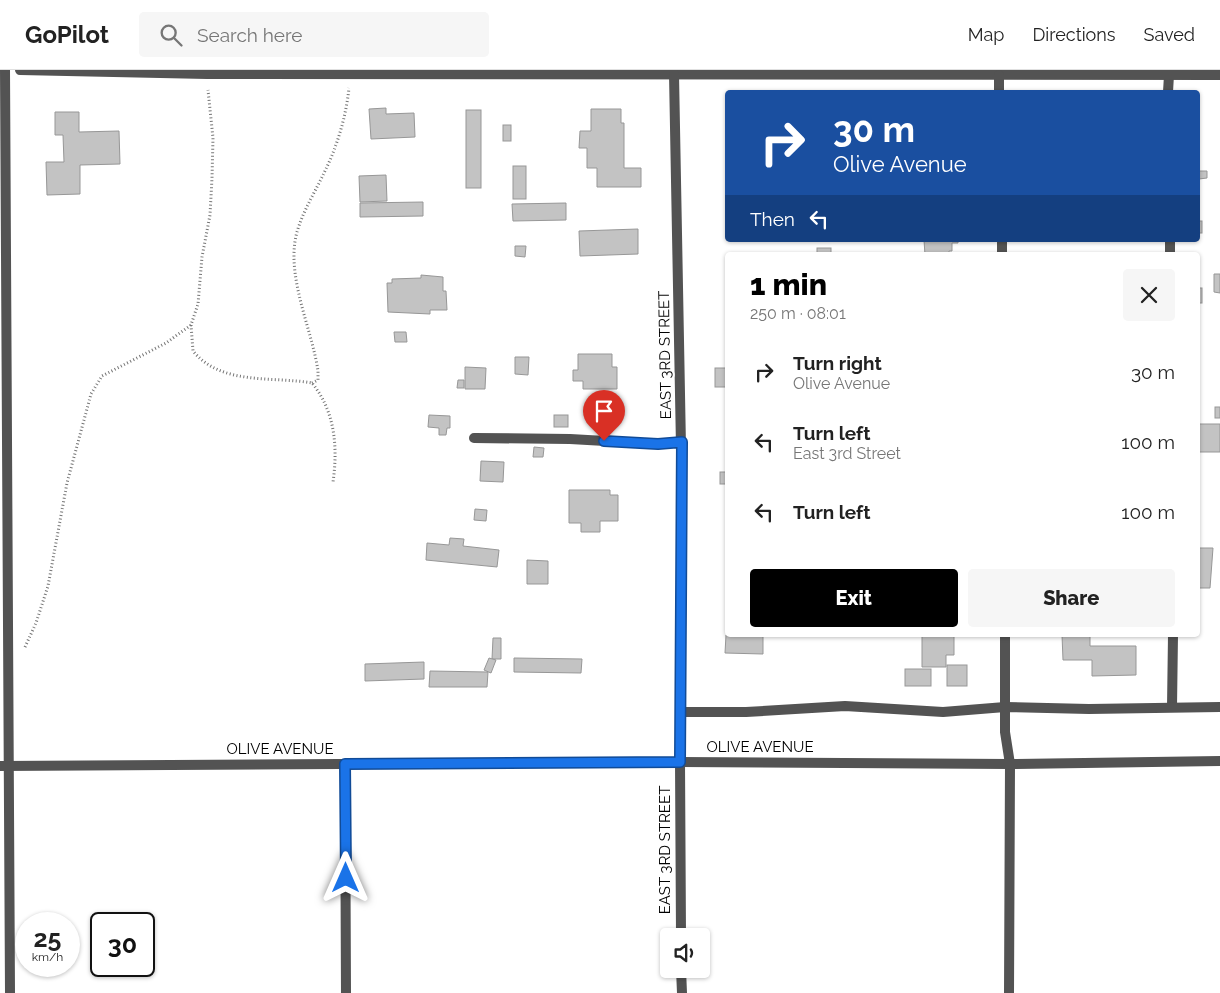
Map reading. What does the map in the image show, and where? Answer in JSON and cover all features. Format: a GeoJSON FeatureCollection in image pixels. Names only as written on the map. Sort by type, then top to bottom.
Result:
{"type":"FeatureCollection","features":[{"type":"Feature","properties":{"kind":"street"},"geometry":{"type":"LineString","coordinates":[[5,70],[4,766],[10,993]]}},
{"type":"Feature","properties":{"kind":"street"},"geometry":{"type":"LineString","coordinates":[[20,70],[207,74],[1220,75]]}},
{"type":"Feature","properties":{"kind":"street","name":"EAST 3RD STREET"},"geometry":{"type":"LineString","coordinates":[[674,74],[682,442],[681,928]]}},
{"type":"Feature","properties":{"kind":"street"},"geometry":{"type":"LineString","coordinates":[[999,75],[999,90]]}},
{"type":"Feature","properties":{"kind":"street"},"geometry":{"type":"LineString","coordinates":[[1168,75],[1168,90]]}},
{"type":"Feature","properties":{"kind":"street"},"geometry":{"type":"LineString","coordinates":[[474,438],[570,439],[658,444],[682,442]]}},
{"type":"Feature","properties":{"kind":"street"},"geometry":{"type":"LineString","coordinates":[[1006,637],[1005,732],[1010,764],[1009,993]]}},
{"type":"Feature","properties":{"kind":"street"},"geometry":{"type":"LineString","coordinates":[[1172,637],[1172,707]]}},
{"type":"Feature","properties":{"kind":"street"},"geometry":{"type":"LineString","coordinates":[[680,712],[746,712],[846,706],[942,712],[1005,706],[1089,709],[1220,707]]}},
{"type":"Feature","properties":{"kind":"street","name":"OLIVE AVENUE"},"geometry":{"type":"LineString","coordinates":[[4,766],[680,762],[1010,764],[1220,761]]}},
{"type":"Feature","properties":{"kind":"street"},"geometry":{"type":"LineString","coordinates":[[345,764],[346,993]]}},
{"type":"Feature","properties":{"kind":"street"},"geometry":{"type":"LineString","coordinates":[[681,978],[682,993]]}},
{"type":"Feature","properties":{"kind":"path"},"geometry":{"type":"LineString","coordinates":[[207,74],[213,138],[210,215],[202,257],[198,304],[191,325],[193,351],[212,367],[250,378],[312,383],[318,380],[318,371],[294,266],[294,248],[297,232],[325,171],[342,126],[351,74]]}},
{"type":"Feature","properties":{"kind":"path"},"geometry":{"type":"LineString","coordinates":[[24,648],[36,623],[48,586],[67,483],[91,394],[102,376],[166,344],[191,325]]}},
{"type":"Feature","properties":{"kind":"path"},"geometry":{"type":"LineString","coordinates":[[312,383],[328,407],[333,428],[336,465],[333,482]]}},
{"type":"Feature","properties":{"kind":"building"},"geometry":{"type":"Polygon","coordinates":[[[386,108],[386,114],[414,113],[415,137],[371,139],[369,109],[386,108]]]}},
{"type":"Feature","properties":{"kind":"building"},"geometry":{"type":"Polygon","coordinates":[[[591,109],[621,109],[621,123],[624,123],[624,168],[641,168],[641,187],[597,187],[597,168],[587,168],[587,148],[579,148],[580,131],[591,131],[591,109]]]}},
{"type":"Feature","properties":{"kind":"building"},"geometry":{"type":"Polygon","coordinates":[[[466,110],[481,110],[481,188],[466,188],[466,110]]]}},
{"type":"Feature","properties":{"kind":"building"},"geometry":{"type":"Polygon","coordinates":[[[55,112],[79,112],[79,132],[119,131],[120,164],[80,165],[80,194],[47,195],[46,162],[64,162],[63,135],[55,135],[55,112]]]}},
{"type":"Feature","properties":{"kind":"building"},"geometry":{"type":"Polygon","coordinates":[[[503,125],[511,125],[511,141],[503,141],[503,125]]]}},
{"type":"Feature","properties":{"kind":"building"},"geometry":{"type":"Polygon","coordinates":[[[513,166],[526,166],[526,199],[513,199],[513,166]]]}},
{"type":"Feature","properties":{"kind":"building"},"geometry":{"type":"Polygon","coordinates":[[[1200,171],[1207,171],[1207,178],[1200,179],[1200,171]]]}},
{"type":"Feature","properties":{"kind":"building"},"geometry":{"type":"Polygon","coordinates":[[[386,175],[387,201],[360,202],[359,176],[386,175]]]}},
{"type":"Feature","properties":{"kind":"building"},"geometry":{"type":"Polygon","coordinates":[[[423,202],[423,216],[360,217],[360,203],[423,202]]]}},
{"type":"Feature","properties":{"kind":"building"},"geometry":{"type":"Polygon","coordinates":[[[566,203],[566,220],[513,221],[512,204],[566,203]]]}},
{"type":"Feature","properties":{"kind":"building"},"geometry":{"type":"Polygon","coordinates":[[[1200,221],[1202,221],[1202,233],[1200,233],[1200,221]]]}},
{"type":"Feature","properties":{"kind":"building"},"geometry":{"type":"Polygon","coordinates":[[[638,229],[638,254],[580,256],[579,231],[638,229]]]}},
{"type":"Feature","properties":{"kind":"building"},"geometry":{"type":"Polygon","coordinates":[[[924,242],[958,242],[952,243],[952,251],[949,252],[925,252],[924,242]]]}},
{"type":"Feature","properties":{"kind":"building"},"geometry":{"type":"Polygon","coordinates":[[[515,246],[526,246],[525,257],[515,256],[515,246]]]}},
{"type":"Feature","properties":{"kind":"building"},"geometry":{"type":"Polygon","coordinates":[[[817,248],[831,248],[831,252],[817,252],[817,248]]]}},
{"type":"Feature","properties":{"kind":"building"},"geometry":{"type":"Polygon","coordinates":[[[1214,274],[1220,274],[1220,293],[1214,292],[1214,274]]]}},
{"type":"Feature","properties":{"kind":"building"},"geometry":{"type":"Polygon","coordinates":[[[421,275],[443,277],[443,291],[446,291],[447,310],[430,310],[430,314],[388,312],[387,283],[392,283],[392,279],[421,278],[421,275]]]}},
{"type":"Feature","properties":{"kind":"building"},"geometry":{"type":"Polygon","coordinates":[[[1200,288],[1202,288],[1202,303],[1200,303],[1200,288]]]}},
{"type":"Feature","properties":{"kind":"building"},"geometry":{"type":"Polygon","coordinates":[[[394,332],[406,332],[407,342],[395,342],[394,332]]]}},
{"type":"Feature","properties":{"kind":"building"},"geometry":{"type":"Polygon","coordinates":[[[578,354],[612,354],[612,367],[617,367],[617,389],[583,389],[583,381],[573,381],[573,370],[578,370],[578,354]]]}},
{"type":"Feature","properties":{"kind":"building"},"geometry":{"type":"Polygon","coordinates":[[[515,357],[529,357],[528,375],[515,374],[515,357]]]}},
{"type":"Feature","properties":{"kind":"building"},"geometry":{"type":"Polygon","coordinates":[[[465,367],[486,368],[485,389],[465,389],[465,367]]]}},
{"type":"Feature","properties":{"kind":"building"},"geometry":{"type":"Polygon","coordinates":[[[715,368],[725,368],[725,387],[715,387],[715,368]]]}},
{"type":"Feature","properties":{"kind":"building"},"geometry":{"type":"Polygon","coordinates":[[[458,380],[464,380],[464,388],[457,388],[458,380]]]}},
{"type":"Feature","properties":{"kind":"building"},"geometry":{"type":"Polygon","coordinates":[[[1215,407],[1220,407],[1220,418],[1215,418],[1215,407]]]}},
{"type":"Feature","properties":{"kind":"building"},"geometry":{"type":"Polygon","coordinates":[[[429,415],[450,416],[450,428],[447,428],[446,435],[439,435],[439,428],[428,427],[429,415]]]}},
{"type":"Feature","properties":{"kind":"building"},"geometry":{"type":"Polygon","coordinates":[[[554,415],[568,415],[568,427],[554,427],[554,415]]]}},
{"type":"Feature","properties":{"kind":"building"},"geometry":{"type":"Polygon","coordinates":[[[1200,424],[1220,424],[1220,452],[1200,452],[1200,424]]]}},
{"type":"Feature","properties":{"kind":"building"},"geometry":{"type":"Polygon","coordinates":[[[534,447],[544,448],[543,457],[533,457],[534,447]]]}},
{"type":"Feature","properties":{"kind":"building"},"geometry":{"type":"Polygon","coordinates":[[[481,461],[504,462],[503,482],[480,481],[481,461]]]}},
{"type":"Feature","properties":{"kind":"building"},"geometry":{"type":"Polygon","coordinates":[[[720,472],[725,472],[725,484],[720,484],[720,472]]]}},
{"type":"Feature","properties":{"kind":"building"},"geometry":{"type":"Polygon","coordinates":[[[569,490],[610,490],[610,495],[618,495],[618,521],[600,521],[600,532],[581,532],[581,523],[569,523],[569,490]]]}},
{"type":"Feature","properties":{"kind":"building"},"geometry":{"type":"Polygon","coordinates":[[[475,509],[487,510],[486,521],[474,520],[475,509]]]}},
{"type":"Feature","properties":{"kind":"building"},"geometry":{"type":"Polygon","coordinates":[[[450,538],[464,539],[463,546],[499,550],[497,567],[426,560],[427,543],[449,545],[450,538]]]}},
{"type":"Feature","properties":{"kind":"building"},"geometry":{"type":"Polygon","coordinates":[[[1200,548],[1213,548],[1210,588],[1200,588],[1200,548]]]}},
{"type":"Feature","properties":{"kind":"building"},"geometry":{"type":"Polygon","coordinates":[[[527,560],[548,561],[548,584],[527,584],[527,560]]]}},
{"type":"Feature","properties":{"kind":"building"},"geometry":{"type":"Polygon","coordinates":[[[726,637],[763,637],[763,654],[725,653],[726,637]]]}},
{"type":"Feature","properties":{"kind":"building"},"geometry":{"type":"Polygon","coordinates":[[[922,637],[954,637],[954,655],[946,655],[946,667],[922,667],[922,637]]]}},
{"type":"Feature","properties":{"kind":"building"},"geometry":{"type":"Polygon","coordinates":[[[1062,637],[1090,637],[1090,646],[1136,646],[1136,675],[1092,676],[1092,660],[1063,660],[1062,637]]]}},
{"type":"Feature","properties":{"kind":"building"},"geometry":{"type":"Polygon","coordinates":[[[493,638],[501,638],[501,659],[492,659],[493,638]]]}},
{"type":"Feature","properties":{"kind":"building"},"geometry":{"type":"Polygon","coordinates":[[[489,658],[496,660],[491,673],[484,670],[489,658]]]}},
{"type":"Feature","properties":{"kind":"building"},"geometry":{"type":"Polygon","coordinates":[[[514,658],[582,659],[581,673],[514,672],[514,658]]]}},
{"type":"Feature","properties":{"kind":"building"},"geometry":{"type":"Polygon","coordinates":[[[424,662],[424,679],[365,681],[365,664],[424,662]]]}},
{"type":"Feature","properties":{"kind":"building"},"geometry":{"type":"Polygon","coordinates":[[[947,665],[967,665],[967,686],[947,686],[947,665]]]}},
{"type":"Feature","properties":{"kind":"building"},"geometry":{"type":"Polygon","coordinates":[[[905,669],[931,669],[931,686],[905,686],[905,669]]]}},
{"type":"Feature","properties":{"kind":"building"},"geometry":{"type":"Polygon","coordinates":[[[430,671],[488,672],[487,687],[429,687],[430,671]]]}},
{"type":"Feature","properties":{"kind":"route"},"geometry":{"type":"LineString","coordinates":[[346,878],[345,764],[680,762],[682,442],[658,444],[604,441]]}}]}
